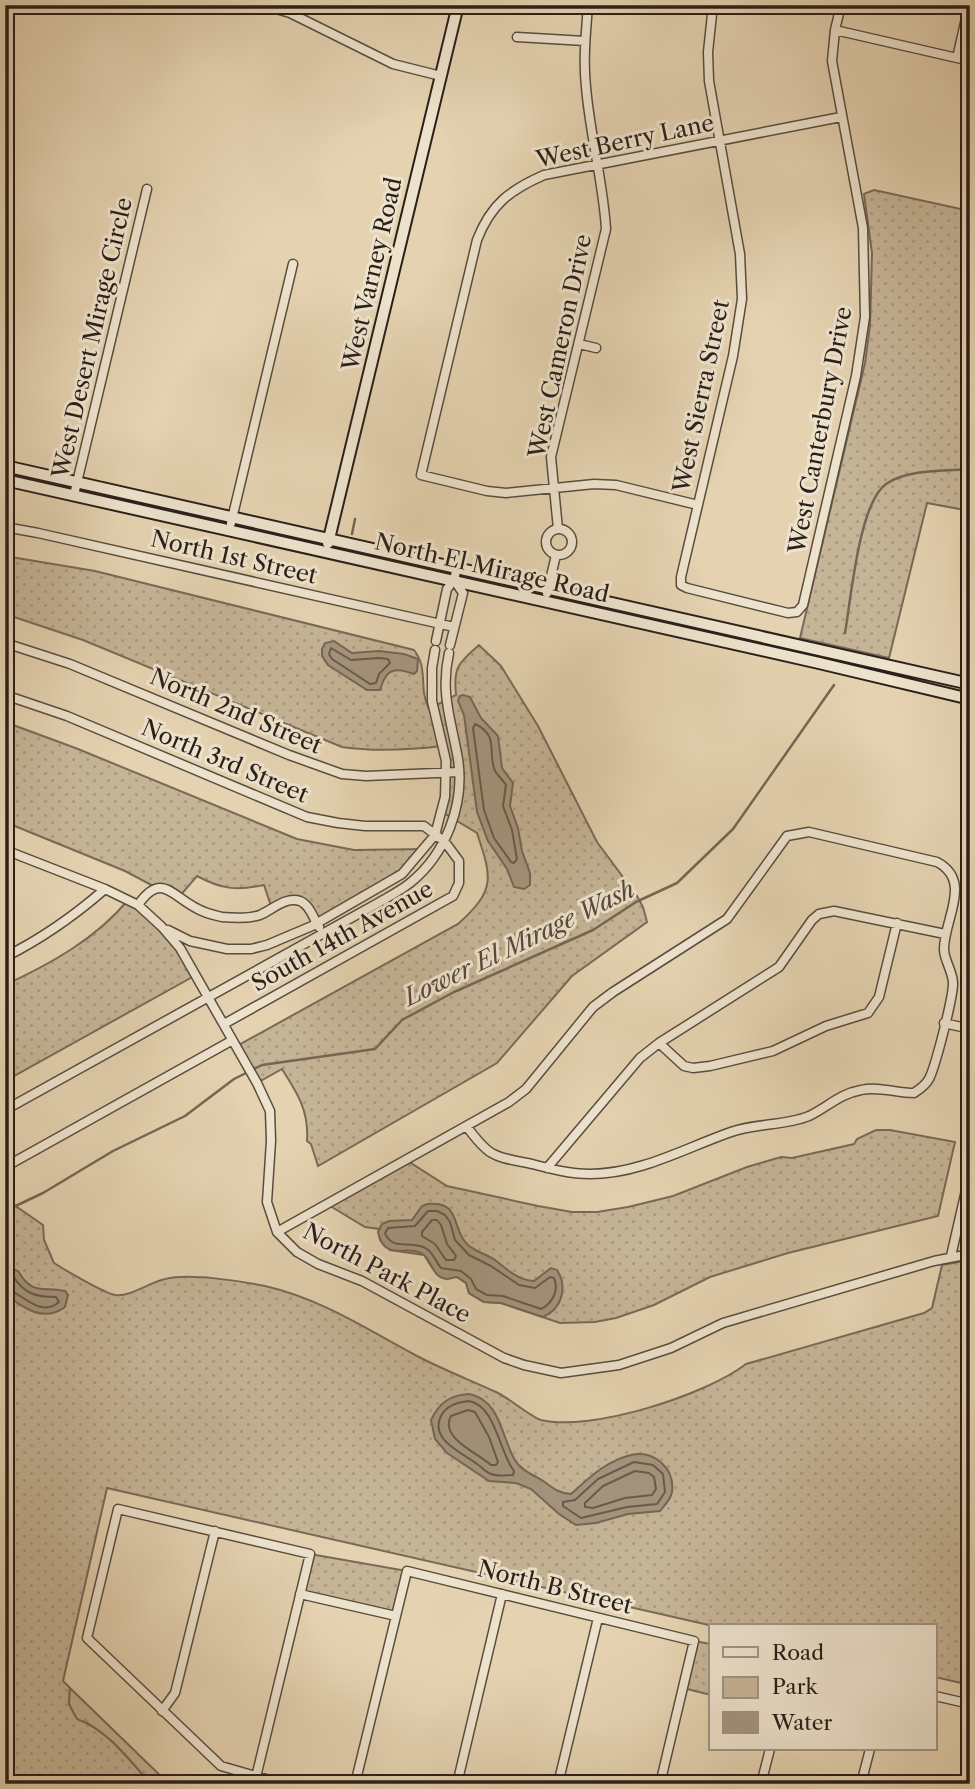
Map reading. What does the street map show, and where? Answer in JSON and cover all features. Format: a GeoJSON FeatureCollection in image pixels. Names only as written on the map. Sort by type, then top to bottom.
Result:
{"type":"FeatureCollection","features":[{"type":"Feature","properties":{"kind":"main road","name":"West Varney Road"},"geometry":{"type":"LineString","coordinates":[[327,551],[458,5]]}},
{"type":"Feature","properties":{"kind":"main road","name":"North El Mirage Road"},"geometry":{"type":"LineString","coordinates":[[5,466],[970,684]]}},
{"type":"Feature","properties":{"kind":"main road","name":"North El Mirage Road"},"geometry":{"type":"LineString","coordinates":[[5,480],[970,699]]}},
{"type":"Feature","properties":{"kind":"street"},"geometry":{"type":"LineString","coordinates":[[225,5],[276,9],[290,13],[393,64],[441,76]]}},
{"type":"Feature","properties":{"kind":"street","name":"West Cameron Drive"},"geometry":{"type":"LineString","coordinates":[[558,529],[551,457],[606,229],[585,84],[588,5]]}},
{"type":"Feature","properties":{"kind":"street","name":"West Sierra Street"},"geometry":{"type":"LineString","coordinates":[[681,585],[733,356],[741,299],[738,243],[709,81],[708,52],[713,5]]}},
{"type":"Feature","properties":{"kind":"street","name":"West Canterbury Drive"},"geometry":{"type":"LineString","coordinates":[[681,585],[788,613],[797,612],[803,605],[856,376],[865,317],[863,228],[832,61],[841,5]]}},
{"type":"Feature","properties":{"kind":"street"},"geometry":{"type":"LineString","coordinates":[[957,58],[968,5]]}},
{"type":"Feature","properties":{"kind":"street"},"geometry":{"type":"LineString","coordinates":[[835,30],[970,61]]}},
{"type":"Feature","properties":{"kind":"street"},"geometry":{"type":"LineString","coordinates":[[517,37],[585,41]]}},
{"type":"Feature","properties":{"kind":"street","name":"West Berry Lane"},"geometry":{"type":"LineString","coordinates":[[553,489],[506,493],[487,491],[421,475],[477,240],[482,226],[501,200],[519,186],[544,175],[841,117]]}},
{"type":"Feature","properties":{"kind":"street","name":"West Desert Mirage Circle"},"geometry":{"type":"LineString","coordinates":[[74,495],[147,190]]}},
{"type":"Feature","properties":{"kind":"street"},"geometry":{"type":"LineString","coordinates":[[230,530],[293,264]]}},
{"type":"Feature","properties":{"kind":"street"},"geometry":{"type":"LineString","coordinates":[[579,344],[596,348]]}},
{"type":"Feature","properties":{"kind":"street"},"geometry":{"type":"LineString","coordinates":[[553,489],[594,484],[615,485],[698,505]]}},
{"type":"Feature","properties":{"kind":"street","name":"North 1st Street"},"geometry":{"type":"LineString","coordinates":[[5,527],[454,627]]}},
{"type":"Feature","properties":{"kind":"street","name":"West Cameron Drive"},"geometry":{"type":"LineString","coordinates":[[558,529],[569,534],[572,546],[564,555],[556,555],[548,550],[546,541],[550,533],[558,529]]}},
{"type":"Feature","properties":{"kind":"street","name":"West Cameron Drive"},"geometry":{"type":"LineString","coordinates":[[545,601],[556,555]]}},
{"type":"Feature","properties":{"kind":"street"},"geometry":{"type":"LineString","coordinates":[[162,927],[190,941],[233,950],[267,946],[316,923],[402,874],[435,835],[445,797],[447,773],[432,701],[432,668],[447,589],[454,580],[457,567]]}},
{"type":"Feature","properties":{"kind":"street"},"geometry":{"type":"LineString","coordinates":[[5,1110],[411,883],[445,842],[458,801],[459,772],[444,684],[463,593],[454,580]]}},
{"type":"Feature","properties":{"kind":"street","name":"North 2nd Street"},"geometry":{"type":"LineString","coordinates":[[5,643],[70,664],[342,774],[366,776],[459,772]]}},
{"type":"Feature","properties":{"kind":"street","name":"North 3rd Street"},"geometry":{"type":"LineString","coordinates":[[5,695],[67,716],[307,817],[338,824],[424,826],[435,835]]}},
{"type":"Feature","properties":{"kind":"street"},"geometry":{"type":"LineString","coordinates":[[277,1232],[467,1127],[526,1088],[593,1007],[727,919],[781,842],[793,834],[809,832],[937,862],[947,867],[953,877],[957,891],[945,934],[944,953],[954,983],[932,1073],[924,1086],[914,1093],[874,1088],[859,1090],[831,1101],[810,1115],[733,1131],[630,1169],[589,1174],[494,1156],[484,1149],[467,1127]]}},
{"type":"Feature","properties":{"kind":"street"},"geometry":{"type":"LineString","coordinates":[[435,835],[445,842]]}},
{"type":"Feature","properties":{"kind":"street","name":"South 14th Avenue"},"geometry":{"type":"LineString","coordinates":[[224,1024],[453,896],[458,883],[459,861],[445,842]]}},
{"type":"Feature","properties":{"kind":"street","name":"North Park Place"},"geometry":{"type":"LineString","coordinates":[[5,850],[105,889],[138,905],[180,948],[270,1111],[272,1124],[267,1202],[277,1232],[297,1252],[318,1264],[362,1281],[504,1358],[524,1366],[561,1373],[620,1366],[671,1348],[723,1323],[951,1256],[970,1254]]}},
{"type":"Feature","properties":{"kind":"street"},"geometry":{"type":"LineString","coordinates":[[138,905],[152,889],[162,888],[173,892],[195,908],[222,917],[258,916],[291,900],[307,906],[323,933]]}},
{"type":"Feature","properties":{"kind":"street"},"geometry":{"type":"LineString","coordinates":[[5,957],[38,940],[77,914],[105,889]]}},
{"type":"Feature","properties":{"kind":"street"},"geometry":{"type":"LineString","coordinates":[[547,1168],[640,1058],[659,1043],[779,967],[819,914],[834,911],[945,934]]}},
{"type":"Feature","properties":{"kind":"street"},"geometry":{"type":"LineString","coordinates":[[659,1043],[684,1066],[710,1066],[773,1051],[826,1026],[868,1013],[879,998],[897,923]]}},
{"type":"Feature","properties":{"kind":"street"},"geometry":{"type":"LineString","coordinates":[[944,1023],[970,1029]]}},
{"type":"Feature","properties":{"kind":"street"},"geometry":{"type":"LineString","coordinates":[[5,1167],[232,1041]]}},
{"type":"Feature","properties":{"kind":"street"},"geometry":{"type":"LineString","coordinates":[[951,1256],[970,1173]]}},
{"type":"Feature","properties":{"kind":"street"},"geometry":{"type":"LineString","coordinates":[[256,1777],[310,1553],[118,1509],[87,1638],[221,1766],[256,1777],[283,1784]]}},
{"type":"Feature","properties":{"kind":"street"},"geometry":{"type":"LineString","coordinates":[[162,1711],[175,1693],[215,1531]]}},
{"type":"Feature","properties":{"kind":"street","name":"North B Street"},"geometry":{"type":"LineString","coordinates":[[396,1616],[407,1571],[694,1641],[660,1784]]}},
{"type":"Feature","properties":{"kind":"street"},"geometry":{"type":"LineString","coordinates":[[300,1594],[396,1616],[355,1784]]}},
{"type":"Feature","properties":{"kind":"street"},"geometry":{"type":"LineString","coordinates":[[457,1784],[502,1594]]}},
{"type":"Feature","properties":{"kind":"street"},"geometry":{"type":"LineString","coordinates":[[558,1784],[598,1618]]}},
{"type":"Feature","properties":{"kind":"street"},"geometry":{"type":"LineString","coordinates":[[936,1696],[970,1704]]}},
{"type":"Feature","properties":{"kind":"street"},"geometry":{"type":"LineString","coordinates":[[761,1784],[769,1750]]}},
{"type":"Feature","properties":{"kind":"street"},"geometry":{"type":"LineString","coordinates":[[861,1784],[870,1750]]}},
{"type":"Feature","properties":{"kind":"street"},"geometry":{"type":"LineString","coordinates":[[964,1784],[970,1758]]}},
{"type":"Feature","properties":{"kind":"green space"},"geometry":{"type":"Polygon","coordinates":[[[874,190],[970,211],[970,511],[927,503],[889,658],[800,638],[865,363],[870,326],[872,253],[864,194],[874,190]]]}},
{"type":"Feature","properties":{"kind":"green space"},"geometry":{"type":"Polygon","coordinates":[[[5,556],[95,571],[414,650],[421,664],[424,693],[429,709],[456,695],[459,666],[479,645],[501,666],[538,726],[597,842],[637,896],[647,922],[572,976],[497,1063],[318,1166],[311,1144],[307,1141],[306,1121],[301,1103],[282,1069],[257,1083],[235,1047],[458,924],[479,902],[487,883],[486,861],[477,833],[442,812],[442,746],[392,750],[342,747],[83,640],[5,614],[5,556]]]}},
{"type":"Feature","properties":{"kind":"green space"},"geometry":{"type":"Polygon","coordinates":[[[5,722],[297,839],[354,850],[424,849],[402,874],[316,923],[297,900],[272,909],[264,885],[229,888],[197,876],[179,897],[125,871],[5,822],[5,722]]]}},
{"type":"Feature","properties":{"kind":"green space"},"geometry":{"type":"Polygon","coordinates":[[[128,900],[162,927],[196,975],[5,1081],[5,985],[39,968],[87,938],[102,927],[128,900]]]}},
{"type":"Feature","properties":{"kind":"green space"},"geometry":{"type":"Polygon","coordinates":[[[876,1130],[890,1130],[955,1142],[938,1216],[788,1253],[710,1277],[654,1305],[595,1322],[560,1323],[501,1303],[484,1302],[469,1293],[466,1283],[457,1277],[437,1273],[424,1255],[390,1250],[380,1240],[379,1229],[365,1227],[327,1204],[406,1160],[447,1186],[572,1212],[597,1212],[673,1196],[747,1167],[781,1157],[792,1158],[854,1144],[857,1139],[876,1130]]]}},
{"type":"Feature","properties":{"kind":"green space"},"geometry":{"type":"Polygon","coordinates":[[[7,1200],[43,1225],[44,1240],[54,1263],[115,1295],[127,1294],[175,1277],[215,1278],[265,1286],[325,1307],[428,1362],[496,1392],[541,1420],[563,1422],[617,1416],[677,1399],[728,1376],[746,1364],[924,1313],[932,1308],[942,1265],[970,1260],[970,1685],[936,1677],[936,1624],[709,1625],[107,1488],[63,1681],[70,1688],[69,1704],[77,1718],[108,1738],[151,1784],[5,1784],[5,1497],[8,1489],[5,1465],[7,1200]]]}},
{"type":"Feature","properties":{"kind":"green space"},"geometry":{"type":"Polygon","coordinates":[[[310,1554],[407,1571],[396,1616],[300,1594],[310,1554]]]}},
{"type":"Feature","properties":{"kind":"green space"},"geometry":{"type":"Polygon","coordinates":[[[694,1641],[709,1644],[709,1694],[683,1688],[694,1641]]]}},
{"type":"Feature","properties":{"kind":"green space"},"geometry":{"type":"Polygon","coordinates":[[[70,1688],[169,1784],[151,1784],[99,1730],[77,1719],[69,1704],[70,1688]]]}},
{"type":"Feature","properties":{"kind":"water"},"geometry":{"type":"Polygon","coordinates":[[[334,641],[352,653],[379,651],[418,659],[417,671],[414,674],[398,670],[391,672],[384,679],[380,690],[367,690],[328,665],[322,656],[322,649],[325,643],[334,641]]]}},
{"type":"Feature","properties":{"kind":"water"},"geometry":{"type":"Polygon","coordinates":[[[463,695],[470,697],[481,718],[498,736],[502,768],[513,783],[510,806],[530,873],[530,885],[524,889],[514,887],[507,869],[488,841],[477,812],[464,715],[458,701],[463,695]]]}},
{"type":"Feature","properties":{"kind":"water"},"geometry":{"type":"Polygon","coordinates":[[[422,1206],[445,1206],[454,1216],[466,1243],[517,1276],[534,1281],[551,1268],[557,1270],[562,1290],[555,1309],[543,1317],[501,1303],[484,1302],[469,1293],[466,1283],[457,1277],[447,1279],[439,1276],[424,1255],[386,1247],[378,1232],[382,1224],[412,1220],[422,1206]]]}},
{"type":"Feature","properties":{"kind":"water"},"geometry":{"type":"Polygon","coordinates":[[[10,1268],[18,1271],[33,1287],[65,1291],[68,1295],[65,1307],[57,1312],[42,1314],[12,1299],[5,1294],[5,1271],[10,1268]]]}},
{"type":"Feature","properties":{"kind":"water"},"geometry":{"type":"Polygon","coordinates":[[[469,1394],[480,1398],[494,1411],[518,1464],[558,1491],[571,1494],[606,1466],[622,1458],[640,1454],[655,1458],[667,1469],[672,1484],[668,1502],[660,1511],[628,1514],[596,1523],[576,1525],[531,1489],[516,1483],[489,1481],[447,1453],[435,1439],[431,1420],[438,1409],[451,1398],[469,1394]]]}},
{"type":"Feature","properties":{"kind":"waterway","name":"Lower El Mirage Wash"},"geometry":{"type":"LineString","coordinates":[[845,633],[863,531],[877,494],[886,484],[905,476],[970,469]]}},
{"type":"Feature","properties":{"kind":"waterway"},"geometry":{"type":"LineString","coordinates":[[352,534],[355,519]]}},
{"type":"Feature","properties":{"kind":"waterway","name":"Lower El Mirage Wash"},"geometry":{"type":"LineString","coordinates":[[254,1069],[262,1065],[375,1049],[402,1020],[454,992],[593,930],[636,902],[677,883],[733,829],[834,685]]}},
{"type":"Feature","properties":{"kind":"waterway","name":"Lower El Mirage Wash"},"geometry":{"type":"LineString","coordinates":[[5,1211],[43,1193],[113,1151],[185,1116],[234,1079],[248,1072]]}}]}
